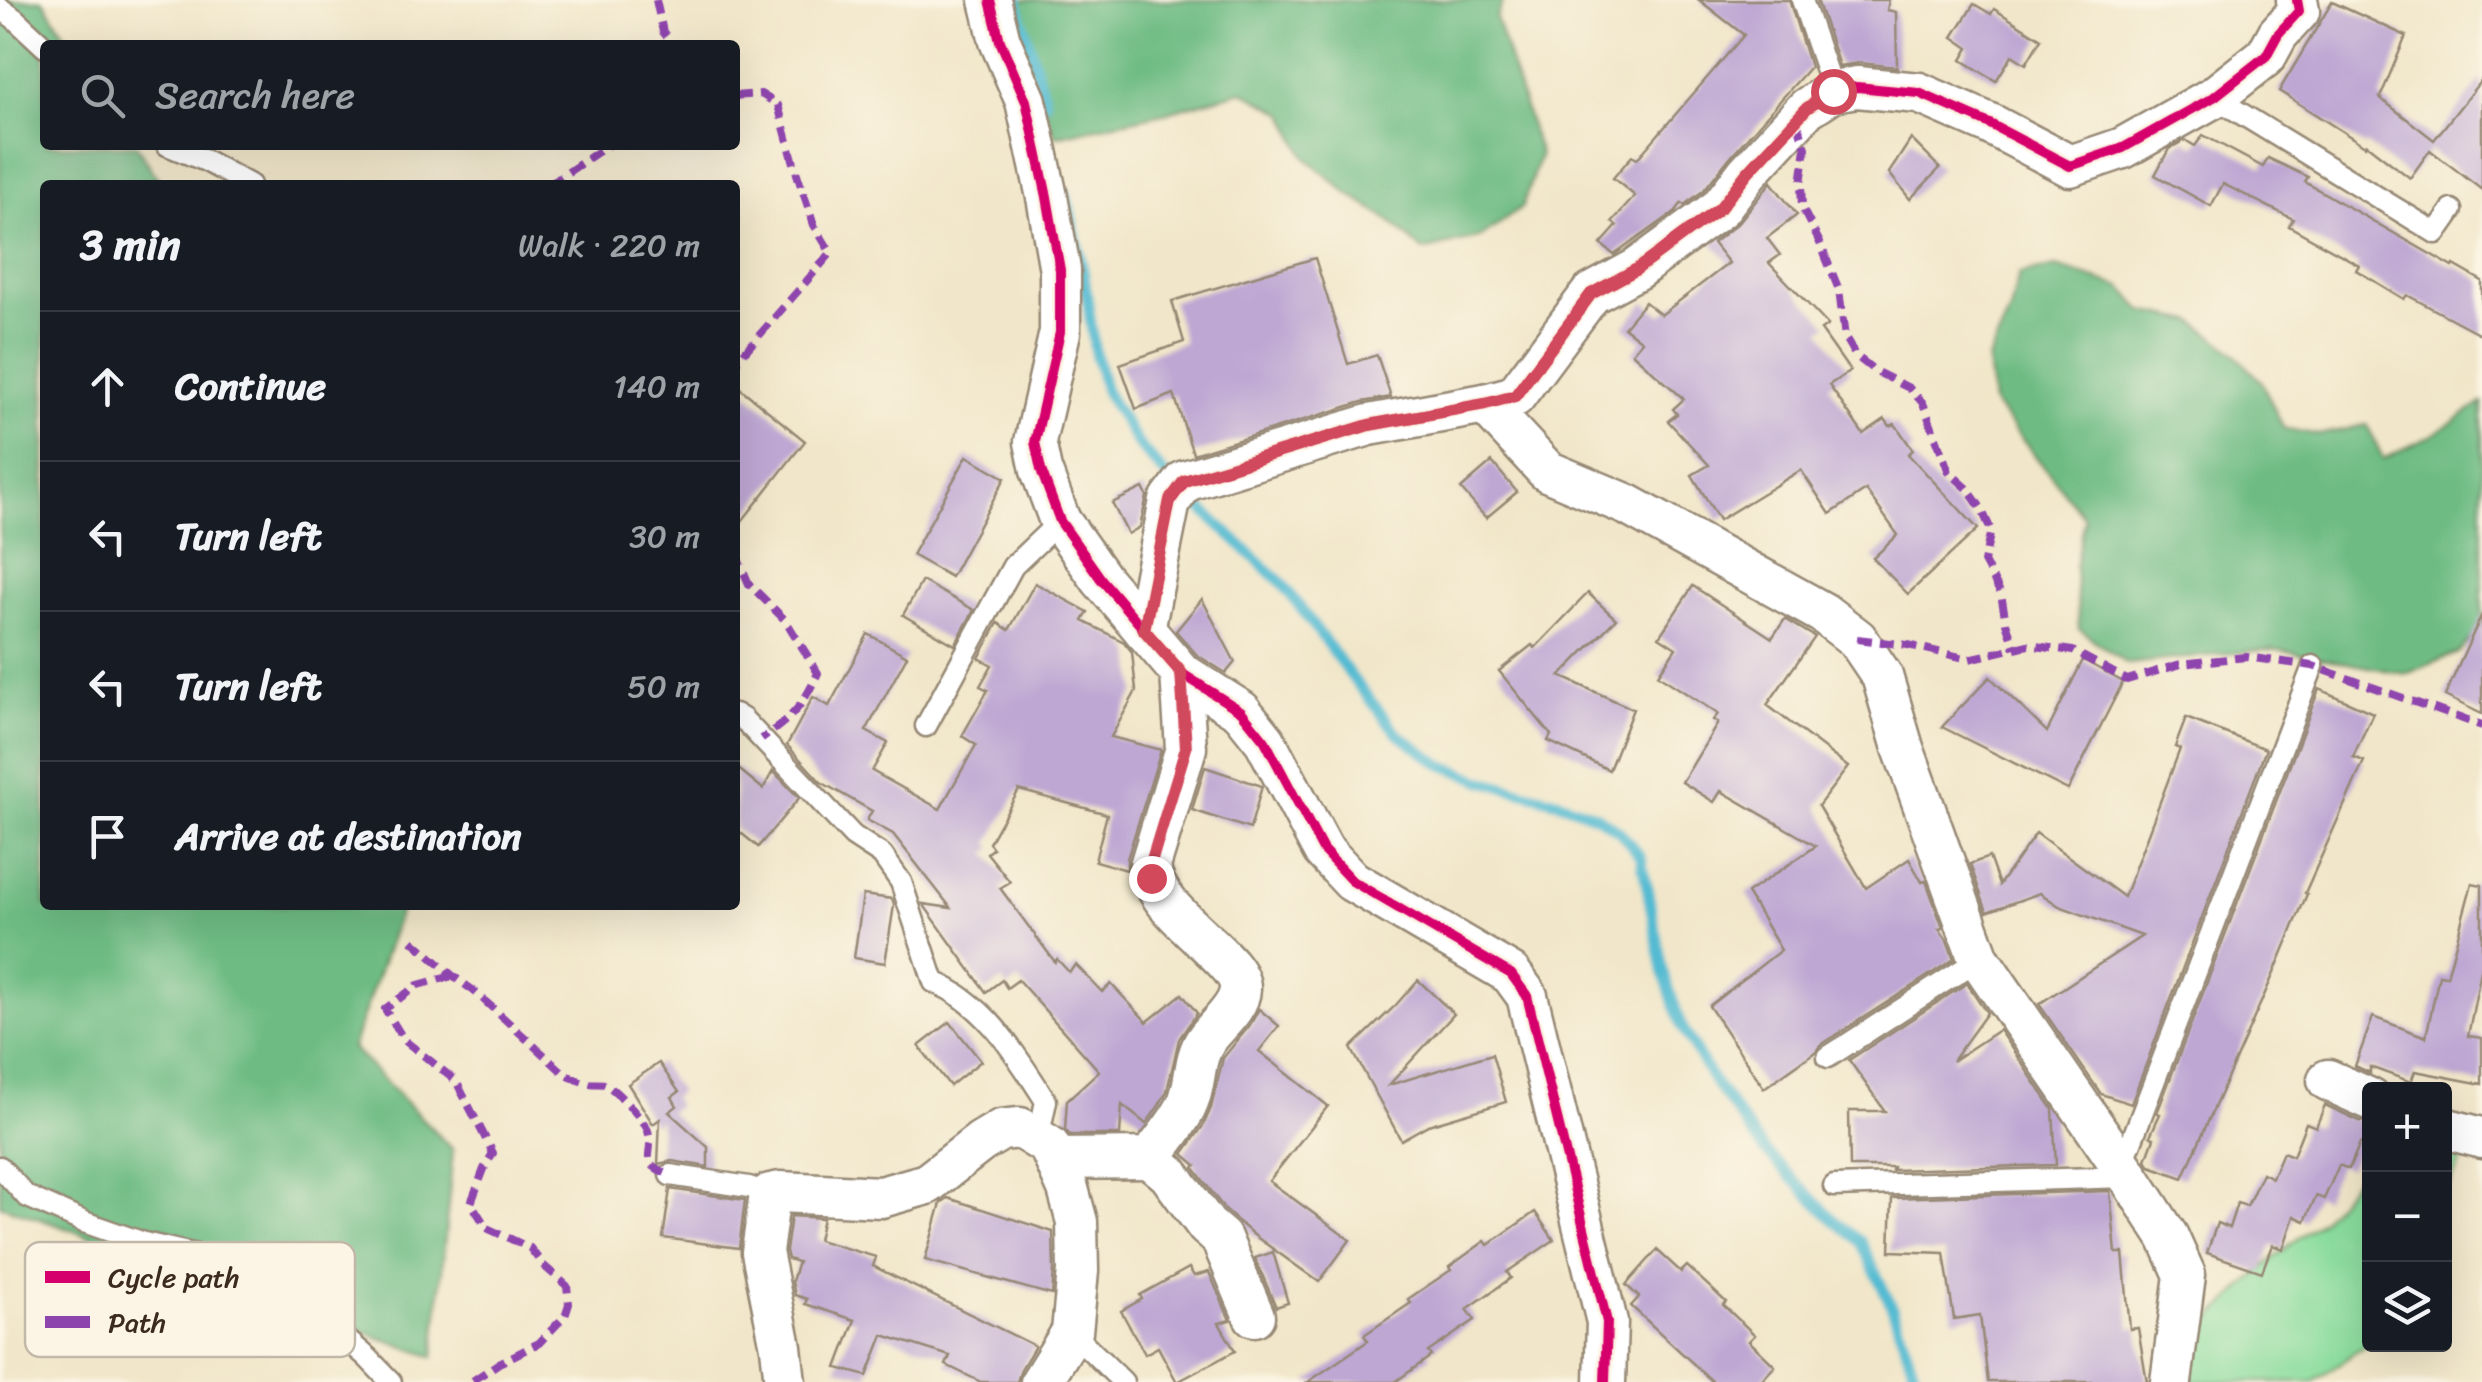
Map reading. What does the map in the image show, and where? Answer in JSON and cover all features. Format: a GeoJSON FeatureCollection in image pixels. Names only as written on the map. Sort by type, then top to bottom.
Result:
{"type":"FeatureCollection","features":[{"type":"Feature","properties":{"kind":"street"},"geometry":{"type":"LineString","coordinates":[[990,0],[1000,41],[1026,101],[1060,270],[1060,332],[1036,442],[1041,470],[1060,521],[1101,579],[1181,672],[1240,711],[1264,740],[1323,850],[1352,882],[1511,974],[1527,996],[1607,1322],[1605,1382]]}},
{"type":"Feature","properties":{"kind":"street"},"geometry":{"type":"LineString","coordinates":[[1144,630],[1177,491],[1369,425],[1515,396],[1591,294],[1637,269],[1720,208],[1807,108],[1833,91],[1857,87],[1918,93],[1990,124],[2070,166],[2123,148],[2214,97],[2266,56],[2278,34],[2300,11],[2297,0]]}},
{"type":"Feature","properties":{"kind":"street"},"geometry":{"type":"LineString","coordinates":[[1485,404],[1546,471],[1628,505],[1823,613],[1857,639],[1882,676],[1902,748],[1979,959],[2126,1171],[2168,1237],[2185,1275],[2170,1382]]}},
{"type":"Feature","properties":{"kind":"street"},"geometry":{"type":"LineString","coordinates":[[1150,1158],[1188,1104],[1197,1056],[1232,1008],[1240,990],[1227,961],[1189,928],[1151,878],[1150,866],[1186,748],[1181,672]]}},
{"type":"Feature","properties":{"kind":"street"},"geometry":{"type":"LineString","coordinates":[[2328,1080],[2362,1095]]}},
{"type":"Feature","properties":{"kind":"street"},"geometry":{"type":"LineString","coordinates":[[785,1382],[762,1252],[770,1194],[881,1197],[927,1184],[981,1142],[1001,1130],[1020,1128],[1046,1149],[1068,1189],[1076,1222],[1078,1270],[1072,1332],[1042,1382]]}},
{"type":"Feature","properties":{"kind":"street"},"geometry":{"type":"LineString","coordinates":[[2452,1130],[2482,1138]]}},
{"type":"Feature","properties":{"kind":"street"},"geometry":{"type":"LineString","coordinates":[[1046,1149],[1150,1158],[1221,1238],[1254,1316]]}},
{"type":"Feature","properties":{"kind":"lane"},"geometry":{"type":"LineString","coordinates":[[1802,0],[1833,91]]}},
{"type":"Feature","properties":{"kind":"lane"},"geometry":{"type":"LineString","coordinates":[[0,8],[40,43]]}},
{"type":"Feature","properties":{"kind":"lane"},"geometry":{"type":"LineString","coordinates":[[2214,97],[2436,233],[2452,210]]}},
{"type":"Feature","properties":{"kind":"lane"},"geometry":{"type":"LineString","coordinates":[[180,150],[241,180]]}},
{"type":"Feature","properties":{"kind":"lane"},"geometry":{"type":"LineString","coordinates":[[926,726],[1013,566],[1060,521]]}},
{"type":"Feature","properties":{"kind":"lane"},"geometry":{"type":"LineString","coordinates":[[1834,1186],[2126,1171],[2313,666]]}},
{"type":"Feature","properties":{"kind":"lane"},"geometry":{"type":"LineString","coordinates":[[740,716],[853,836],[882,855],[892,868],[901,882],[934,982],[956,990],[1002,1033],[1046,1101],[1046,1149]]}},
{"type":"Feature","properties":{"kind":"lane"},"geometry":{"type":"LineString","coordinates":[[1828,1057],[1979,959]]}},
{"type":"Feature","properties":{"kind":"lane"},"geometry":{"type":"LineString","coordinates":[[0,1167],[26,1196],[141,1242]]}},
{"type":"Feature","properties":{"kind":"lane"},"geometry":{"type":"LineString","coordinates":[[670,1175],[770,1194]]}},
{"type":"Feature","properties":{"kind":"lane"},"geometry":{"type":"LineString","coordinates":[[1072,1332],[1123,1382]]}},
{"type":"Feature","properties":{"kind":"lane"},"geometry":{"type":"LineString","coordinates":[[355,1347],[391,1382]]}},
{"type":"Feature","properties":{"kind":"green space"},"geometry":{"type":"Polygon","coordinates":[[[0,0],[43,0],[69,40],[40,40],[40,150],[139,150],[159,180],[40,180],[40,910],[400,910],[352,1048],[453,1150],[434,1357],[355,1329],[355,1242],[106,1242],[0,1205],[0,0]]]}},
{"type":"Feature","properties":{"kind":"green space"},"geometry":{"type":"Polygon","coordinates":[[[1008,0],[1504,0],[1496,18],[1540,155],[1522,207],[1481,237],[1423,251],[1305,157],[1285,114],[1242,91],[1164,113],[1055,136],[1008,0]]]}},
{"type":"Feature","properties":{"kind":"green space"},"geometry":{"type":"Polygon","coordinates":[[[2056,267],[2122,287],[2143,311],[2193,321],[2230,349],[2262,382],[2283,428],[2318,435],[2367,425],[2383,459],[2431,436],[2482,403],[2482,627],[2458,653],[2406,674],[2273,649],[2127,664],[2079,629],[2075,567],[2084,517],[1993,403],[1988,360],[2010,311],[2019,274],[2056,267]]]}},
{"type":"Feature","properties":{"kind":"green space"},"geometry":{"type":"Polygon","coordinates":[[[2452,1146],[2466,1151],[2452,1180],[2452,1146]]]}},
{"type":"Feature","properties":{"kind":"green space"},"geometry":{"type":"Polygon","coordinates":[[[2362,1171],[2362,1347],[2314,1382],[2186,1382],[2196,1333],[2276,1256],[2323,1219],[2362,1171]]]}},
{"type":"Feature","properties":{"kind":"building"},"geometry":{"type":"Polygon","coordinates":[[[1699,0],[1789,0],[1810,67],[1703,191],[1614,255],[1601,244],[1617,226],[1612,222],[1635,196],[1613,178],[1632,156],[1637,159],[1744,35],[1699,0]]]}},
{"type":"Feature","properties":{"kind":"building"},"geometry":{"type":"Polygon","coordinates":[[[1817,0],[1889,0],[1887,10],[1896,12],[1897,67],[1859,63],[1839,66],[1817,0]]]}},
{"type":"Feature","properties":{"kind":"building"},"geometry":{"type":"Polygon","coordinates":[[[2332,2],[2406,36],[2380,98],[2434,140],[2482,79],[2482,190],[2430,150],[2410,178],[2366,144],[2279,91],[2332,2]]]}},
{"type":"Feature","properties":{"kind":"building"},"geometry":{"type":"Polygon","coordinates":[[[1974,4],[1991,14],[1994,9],[2041,39],[2026,64],[2012,55],[1996,81],[1962,60],[1969,48],[1953,37],[1974,4]]]}},
{"type":"Feature","properties":{"kind":"building"},"geometry":{"type":"Polygon","coordinates":[[[2203,135],[2263,167],[2268,158],[2308,177],[2305,182],[2482,281],[2482,335],[2407,295],[2404,299],[2356,270],[2359,265],[2289,226],[2293,219],[2223,184],[2211,206],[2155,175],[2169,149],[2185,140],[2195,146],[2203,135]]]}},
{"type":"Feature","properties":{"kind":"building"},"geometry":{"type":"Polygon","coordinates":[[[1911,139],[1940,168],[1910,199],[1889,173],[1911,139]]]}},
{"type":"Feature","properties":{"kind":"building"},"geometry":{"type":"Polygon","coordinates":[[[1771,182],[1797,215],[1767,238],[1780,255],[1769,263],[1828,325],[1821,330],[1850,371],[1829,385],[1863,434],[1885,419],[1890,426],[1895,424],[1913,450],[1908,454],[1978,529],[1908,594],[1873,558],[1898,535],[1866,490],[1830,514],[1801,470],[1719,520],[1692,475],[1709,465],[1668,421],[1677,414],[1673,409],[1684,399],[1632,353],[1642,341],[1624,327],[1645,302],[1661,315],[1729,263],[1713,243],[1738,223],[1771,182]]]}},
{"type":"Feature","properties":{"kind":"building"},"geometry":{"type":"Polygon","coordinates":[[[1315,258],[1348,364],[1377,355],[1391,397],[1362,402],[1193,454],[1174,394],[1136,409],[1120,364],[1184,342],[1172,301],[1315,258]]]}},
{"type":"Feature","properties":{"kind":"building"},"geometry":{"type":"Polygon","coordinates":[[[740,388],[805,441],[740,524],[740,388]]]}},
{"type":"Feature","properties":{"kind":"building"},"geometry":{"type":"Polygon","coordinates":[[[967,456],[1005,478],[951,577],[912,555],[967,456]]]}},
{"type":"Feature","properties":{"kind":"building"},"geometry":{"type":"Polygon","coordinates":[[[1492,462],[1517,492],[1486,518],[1461,489],[1492,462]]]}},
{"type":"Feature","properties":{"kind":"building"},"geometry":{"type":"Polygon","coordinates":[[[1143,488],[1147,496],[1140,527],[1128,534],[1112,503],[1143,488]]]}},
{"type":"Feature","properties":{"kind":"building"},"geometry":{"type":"Polygon","coordinates":[[[922,581],[974,610],[955,645],[903,615],[922,581]]]}},
{"type":"Feature","properties":{"kind":"building"},"geometry":{"type":"Polygon","coordinates":[[[1035,583],[1088,612],[1083,621],[1124,642],[1132,652],[1136,691],[1111,737],[1161,750],[1127,870],[1095,861],[1107,814],[1019,790],[989,843],[993,848],[987,853],[1010,882],[1000,888],[1055,962],[1057,959],[1069,972],[1076,965],[1102,992],[1111,984],[1147,1022],[1182,994],[1197,1013],[1179,1039],[1167,1091],[1158,1107],[1146,1124],[1122,1105],[1120,1135],[1070,1135],[1065,1130],[1067,1100],[1099,1071],[1018,980],[1007,988],[1002,980],[986,992],[923,904],[951,908],[893,834],[867,820],[872,811],[821,782],[787,745],[813,697],[829,706],[868,634],[907,656],[866,731],[888,743],[872,771],[940,809],[976,745],[962,736],[988,690],[980,686],[992,665],[979,658],[998,623],[1009,630],[1035,583]]]}},
{"type":"Feature","properties":{"kind":"building"},"geometry":{"type":"Polygon","coordinates":[[[1693,586],[1772,638],[1785,619],[1815,637],[1767,705],[1848,767],[1818,806],[1866,888],[1909,859],[1922,882],[1926,881],[1943,928],[1939,929],[1954,959],[1821,1045],[1764,1088],[1709,1006],[1781,950],[1747,893],[1816,846],[1721,791],[1714,802],[1682,782],[1718,723],[1713,720],[1718,714],[1658,675],[1676,648],[1659,637],[1693,586]]]}},
{"type":"Feature","properties":{"kind":"building"},"geometry":{"type":"Polygon","coordinates":[[[1588,593],[1616,619],[1560,676],[1633,709],[1609,770],[1548,741],[1551,735],[1499,671],[1532,645],[1535,648],[1588,593]]]}},
{"type":"Feature","properties":{"kind":"building"},"geometry":{"type":"Polygon","coordinates":[[[1202,599],[1235,662],[1226,673],[1197,655],[1176,631],[1202,599]]]}},
{"type":"Feature","properties":{"kind":"building"},"geometry":{"type":"Polygon","coordinates":[[[2482,614],[2482,714],[2445,696],[2482,614]]]}},
{"type":"Feature","properties":{"kind":"building"},"geometry":{"type":"Polygon","coordinates":[[[2083,660],[2123,682],[2068,790],[1942,727],[1990,677],[2047,732],[2083,660]]]}},
{"type":"Feature","properties":{"kind":"building"},"geometry":{"type":"Polygon","coordinates":[[[2319,689],[2373,713],[2353,757],[2364,761],[2183,1178],[2150,1166],[2146,1160],[2154,1138],[2150,1136],[2319,689]]]}},
{"type":"Feature","properties":{"kind":"building"},"geometry":{"type":"Polygon","coordinates":[[[2186,718],[2266,749],[2131,1104],[2101,1094],[2039,1004],[2142,936],[2059,906],[2040,893],[1987,912],[1970,864],[1989,857],[1999,885],[2036,833],[2124,897],[2180,749],[2175,747],[2186,718]]]}},
{"type":"Feature","properties":{"kind":"building"},"geometry":{"type":"Polygon","coordinates":[[[1205,767],[1262,786],[1250,829],[1192,810],[1205,767]]]}},
{"type":"Feature","properties":{"kind":"building"},"geometry":{"type":"Polygon","coordinates":[[[740,770],[763,789],[773,771],[799,798],[758,847],[740,832],[740,770]]]}},
{"type":"Feature","properties":{"kind":"building"},"geometry":{"type":"Polygon","coordinates":[[[2472,883],[2482,885],[2482,965],[2468,1036],[2482,1038],[2482,1084],[2415,1071],[2411,1082],[2370,1067],[2370,1073],[2355,1066],[2373,1017],[2426,1037],[2439,975],[2447,976],[2472,883]]]}},
{"type":"Feature","properties":{"kind":"building"},"geometry":{"type":"Polygon","coordinates":[[[863,895],[892,899],[894,905],[885,963],[854,958],[863,895]]]}},
{"type":"Feature","properties":{"kind":"building"},"geometry":{"type":"Polygon","coordinates":[[[1418,980],[1454,1014],[1389,1085],[1492,1054],[1506,1102],[1428,1125],[1401,1140],[1351,1048],[1418,980]]]}},
{"type":"Feature","properties":{"kind":"building"},"geometry":{"type":"Polygon","coordinates":[[[1967,983],[1987,1013],[1952,1061],[1999,1030],[2053,1109],[2056,1165],[1892,1170],[1893,1167],[1850,1167],[1849,1111],[1885,1111],[1849,1060],[1967,983]]]}},
{"type":"Feature","properties":{"kind":"building"},"geometry":{"type":"Polygon","coordinates":[[[1259,1009],[1279,1026],[1259,1051],[1328,1106],[1269,1181],[1350,1240],[1319,1282],[1225,1210],[1194,1168],[1196,1165],[1183,1154],[1211,1108],[1223,1058],[1259,1009]]]}},
{"type":"Feature","properties":{"kind":"building"},"geometry":{"type":"Polygon","coordinates":[[[950,1022],[981,1061],[950,1086],[919,1046],[950,1022]]]}},
{"type":"Feature","properties":{"kind":"building"},"geometry":{"type":"Polygon","coordinates":[[[659,1063],[679,1092],[672,1097],[677,1106],[669,1112],[708,1147],[708,1167],[672,1161],[658,1164],[660,1119],[653,1124],[628,1084],[659,1063]]]}},
{"type":"Feature","properties":{"kind":"building"},"geometry":{"type":"Polygon","coordinates":[[[2325,1105],[2362,1121],[2362,1144],[2349,1169],[2339,1165],[2324,1199],[2316,1196],[2305,1221],[2294,1216],[2283,1249],[2272,1245],[2262,1272],[2207,1253],[2217,1223],[2229,1228],[2237,1203],[2247,1206],[2262,1173],[2272,1178],[2283,1152],[2293,1156],[2306,1123],[2316,1127],[2325,1105]]]}},
{"type":"Feature","properties":{"kind":"building"},"geometry":{"type":"Polygon","coordinates":[[[670,1189],[745,1200],[739,1248],[663,1238],[670,1189]]]}},
{"type":"Feature","properties":{"kind":"building"},"geometry":{"type":"Polygon","coordinates":[[[2110,1191],[2116,1253],[2123,1253],[2130,1329],[2138,1328],[2147,1382],[1988,1382],[1980,1315],[1954,1319],[1944,1253],[1890,1251],[1892,1198],[2110,1191]]]}},
{"type":"Feature","properties":{"kind":"building"},"geometry":{"type":"Polygon","coordinates":[[[948,1198],[1053,1232],[1052,1295],[925,1260],[941,1203],[948,1198]]]}},
{"type":"Feature","properties":{"kind":"building"},"geometry":{"type":"Polygon","coordinates":[[[1535,1212],[1554,1240],[1507,1272],[1511,1278],[1467,1309],[1475,1320],[1428,1352],[1431,1356],[1395,1382],[1308,1382],[1368,1341],[1364,1335],[1411,1303],[1408,1299],[1451,1270],[1449,1267],[1535,1212]]]}},
{"type":"Feature","properties":{"kind":"building"},"geometry":{"type":"Polygon","coordinates":[[[791,1216],[823,1218],[818,1240],[876,1257],[873,1266],[1035,1346],[1017,1382],[981,1382],[946,1365],[950,1356],[883,1335],[867,1376],[837,1368],[855,1320],[805,1304],[807,1299],[795,1295],[792,1281],[798,1262],[788,1259],[786,1251],[791,1216]]]}},
{"type":"Feature","properties":{"kind":"building"},"geometry":{"type":"Polygon","coordinates":[[[1657,1250],[1681,1272],[1687,1266],[1755,1335],[1749,1341],[1775,1366],[1760,1382],[1713,1382],[1631,1306],[1639,1297],[1626,1285],[1657,1250]]]}},
{"type":"Feature","properties":{"kind":"building"},"geometry":{"type":"Polygon","coordinates":[[[1273,1252],[1288,1303],[1276,1307],[1255,1258],[1273,1252]]]}},
{"type":"Feature","properties":{"kind":"building"},"geometry":{"type":"Polygon","coordinates":[[[1189,1268],[1194,1276],[1209,1272],[1230,1320],[1219,1323],[1235,1351],[1177,1382],[1158,1347],[1145,1354],[1121,1311],[1142,1299],[1140,1295],[1189,1268]]]}},
{"type":"Feature","properties":{"kind":"waterway"},"geometry":{"type":"LineString","coordinates":[[1017,0],[1045,102]]}},
{"type":"Feature","properties":{"kind":"waterway"},"geometry":{"type":"LineString","coordinates":[[1066,193],[1105,391],[1137,443],[1167,477],[1282,583],[1398,734],[1440,764],[1597,816],[1619,831],[1641,857],[1663,970],[1681,1025],[1712,1079],[1763,1149],[1861,1242],[1891,1305],[1918,1382]]}},
{"type":"Feature","properties":{"kind":"marked path"},"geometry":{"type":"LineString","coordinates":[[656,0],[663,32],[670,40]]}},
{"type":"Feature","properties":{"kind":"marked path"},"geometry":{"type":"LineString","coordinates":[[740,96],[761,94],[778,105],[814,225],[831,253],[740,357]]}},
{"type":"Feature","properties":{"kind":"marked path"},"geometry":{"type":"LineString","coordinates":[[1797,121],[1806,148],[1802,208],[1839,290],[1845,338],[1855,355],[1875,371],[1909,388],[1923,403],[1949,472],[1981,508],[1991,530],[1984,562],[2001,594],[2015,648]]}},
{"type":"Feature","properties":{"kind":"marked path"},"geometry":{"type":"LineString","coordinates":[[556,180],[601,150]]}},
{"type":"Feature","properties":{"kind":"marked path"},"geometry":{"type":"LineString","coordinates":[[740,563],[749,584],[786,621],[818,673],[796,710],[762,739]]}},
{"type":"Feature","properties":{"kind":"marked path"},"geometry":{"type":"LineString","coordinates":[[1857,639],[1908,645],[1969,659],[2028,645],[2073,651],[2127,680],[2181,664],[2246,657],[2313,666],[2482,726]]}},
{"type":"Feature","properties":{"kind":"marked path"},"geometry":{"type":"LineString","coordinates":[[412,940],[566,1075],[605,1084],[615,1092],[646,1126],[650,1162],[670,1175]]}},
{"type":"Feature","properties":{"kind":"marked path"},"geometry":{"type":"LineString","coordinates":[[453,976],[418,985],[385,1009],[404,1040],[456,1081],[493,1153],[471,1203],[487,1228],[530,1248],[567,1286],[569,1304],[565,1316],[539,1343],[471,1382]]}},
{"type":"Feature","properties":{"kind":"cycle path"},"geometry":{"type":"LineString","coordinates":[[990,0],[1000,41],[1026,101],[1060,270],[1060,332],[1035,442],[1060,521],[1101,579],[1181,673],[1241,711],[1265,741],[1323,850],[1352,881],[1511,974],[1527,996],[1607,1322],[1605,1382]]}},
{"type":"Feature","properties":{"kind":"cycle path"},"geometry":{"type":"LineString","coordinates":[[1144,630],[1170,501],[1185,481],[1369,425],[1515,396],[1591,294],[1637,269],[1720,208],[1807,108],[1833,91],[1857,87],[1919,93],[2070,166],[2123,148],[2214,97],[2266,56],[2278,34],[2299,11],[2297,0]]}},
{"type":"Feature","properties":{"kind":"route"},"geometry":{"type":"LineString","coordinates":[[1151,878],[1150,866],[1186,748],[1181,672],[1144,630],[1170,500],[1184,481],[1369,425],[1515,396],[1591,294],[1637,269],[1720,208],[1807,108],[1833,91]]}}]}
